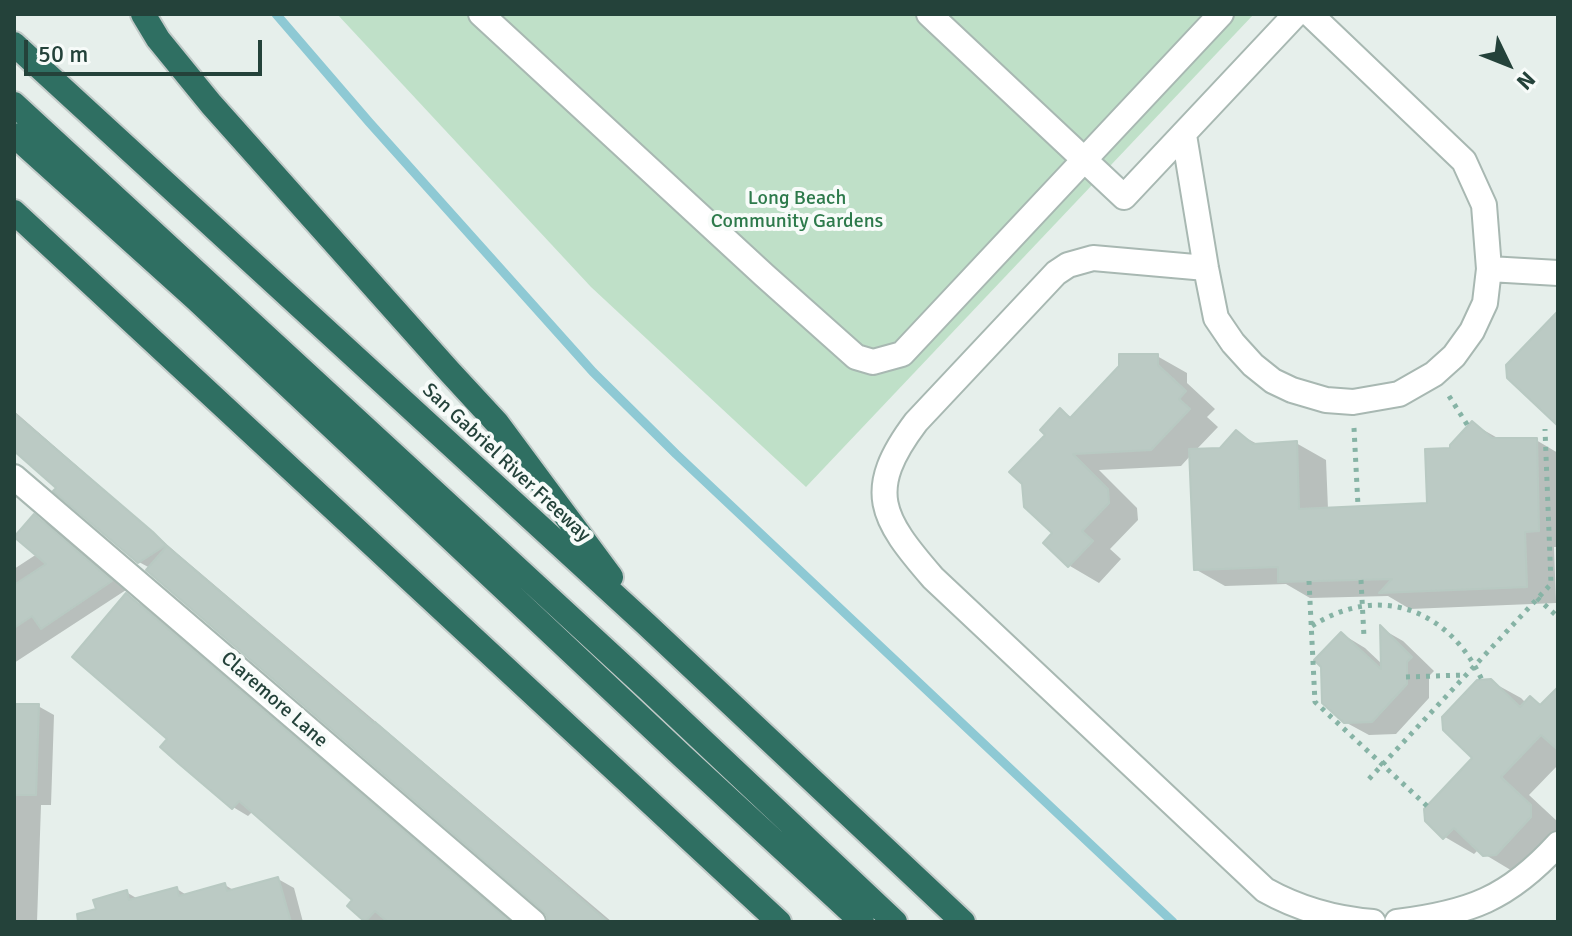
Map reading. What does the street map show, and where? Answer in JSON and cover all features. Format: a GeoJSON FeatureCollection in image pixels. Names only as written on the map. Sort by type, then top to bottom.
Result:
{"type":"FeatureCollection","features":[{"type":"Feature","properties":{"kind":"highway"},"geometry":{"type":"LineString","coordinates":[[143,14],[158,39],[211,104],[497,423],[646,624]]}},
{"type":"Feature","properties":{"kind":"highway","name":"San Gabriel River Freeway"},"geometry":{"type":"LineString","coordinates":[[14,44],[646,624],[963,922]]}},
{"type":"Feature","properties":{"kind":"highway"},"geometry":{"type":"LineString","coordinates":[[14,104],[648,689],[895,922]]}},
{"type":"Feature","properties":{"kind":"highway"},"geometry":{"type":"LineString","coordinates":[[14,135],[196,299],[862,922]]}},
{"type":"Feature","properties":{"kind":"highway"},"geometry":{"type":"LineString","coordinates":[[14,212],[779,922]]}},
{"type":"Feature","properties":{"kind":"street"},"geometry":{"type":"LineString","coordinates":[[481,14],[856,357],[873,362],[902,354],[1221,14]]}},
{"type":"Feature","properties":{"kind":"street"},"geometry":{"type":"LineString","coordinates":[[929,14],[1124,197],[1296,14]]}},
{"type":"Feature","properties":{"kind":"street"},"geometry":{"type":"LineString","coordinates":[[1184,135],[1216,318],[1253,365],[1273,381],[1292,390],[1326,400],[1353,402],[1399,394],[1434,374],[1454,356],[1472,331],[1485,303],[1489,269],[1484,205],[1464,161],[1310,14]]}},
{"type":"Feature","properties":{"kind":"street"},"geometry":{"type":"LineString","coordinates":[[1206,268],[1093,258],[1068,265],[1056,273],[903,438],[892,456],[886,475],[885,505],[894,529],[933,578],[1265,890],[1343,920],[1373,922]]}},
{"type":"Feature","properties":{"kind":"street"},"geometry":{"type":"LineString","coordinates":[[1489,269],[1558,273]]}},
{"type":"Feature","properties":{"kind":"street","name":"Claremore Lane"},"geometry":{"type":"LineString","coordinates":[[14,477],[533,922]]}},
{"type":"Feature","properties":{"kind":"street"},"geometry":{"type":"LineString","coordinates":[[1397,922],[1447,914],[1492,898],[1540,864],[1558,844]]}},
{"type":"Feature","properties":{"kind":"path"},"geometry":{"type":"LineString","coordinates":[[1353,402],[1358,506]]}},
{"type":"Feature","properties":{"kind":"path"},"geometry":{"type":"LineString","coordinates":[[1369,779],[1551,584],[1545,429]]}},
{"type":"Feature","properties":{"kind":"path"},"geometry":{"type":"LineString","coordinates":[[1361,580],[1364,637]]}},
{"type":"Feature","properties":{"kind":"path"},"geometry":{"type":"LineString","coordinates":[[1309,581],[1315,702],[1427,806]]}},
{"type":"Feature","properties":{"kind":"path"},"geometry":{"type":"LineString","coordinates":[[1537,598],[1557,613]]}},
{"type":"Feature","properties":{"kind":"path"},"geometry":{"type":"LineString","coordinates":[[1312,626],[1341,610],[1362,605],[1418,613],[1447,630],[1475,665],[1482,680]]}},
{"type":"Feature","properties":{"kind":"path"},"geometry":{"type":"LineString","coordinates":[[1406,677],[1465,675]]}},
{"type":"Feature","properties":{"kind":"green space","name":"Long Beach Community Gardens"},"geometry":{"type":"Polygon","coordinates":[[[337,14],[1254,14],[806,487],[591,287],[337,14]]]}},
{"type":"Feature","properties":{"kind":"building"},"geometry":{"type":"Polygon","coordinates":[[[1558,311],[1558,426],[1507,378],[1506,365],[1558,311]]]}},
{"type":"Feature","properties":{"kind":"building"},"geometry":{"type":"Polygon","coordinates":[[[1119,354],[1158,354],[1158,365],[1186,391],[1179,399],[1190,409],[1151,450],[1073,454],[1108,489],[1109,503],[1082,531],[1093,541],[1068,567],[1043,543],[1052,533],[1024,507],[1022,484],[1009,472],[1045,435],[1040,430],[1060,408],[1070,418],[1119,366],[1119,354]]]}},
{"type":"Feature","properties":{"kind":"building"},"geometry":{"type":"Polygon","coordinates":[[[14,413],[166,545],[138,563],[53,491],[56,488],[14,451],[14,413]]]}},
{"type":"Feature","properties":{"kind":"building"},"geometry":{"type":"Polygon","coordinates":[[[1472,421],[1492,438],[1537,438],[1539,531],[1525,532],[1527,587],[1379,593],[1392,579],[1278,582],[1278,567],[1194,570],[1189,449],[1220,448],[1236,430],[1253,444],[1297,441],[1299,509],[1427,503],[1425,449],[1450,448],[1472,421]]]}},
{"type":"Feature","properties":{"kind":"building"},"geometry":{"type":"Polygon","coordinates":[[[34,514],[112,581],[41,629],[32,616],[14,628],[14,585],[46,564],[14,537],[34,514]]]}},
{"type":"Feature","properties":{"kind":"building"},"geometry":{"type":"Polygon","coordinates":[[[167,546],[608,922],[548,922],[543,911],[146,570],[167,546]]]}},
{"type":"Feature","properties":{"kind":"building"},"geometry":{"type":"Polygon","coordinates":[[[126,593],[510,922],[388,922],[375,911],[365,922],[347,906],[352,900],[239,801],[232,809],[178,763],[160,747],[167,739],[72,657],[126,593]]]}},
{"type":"Feature","properties":{"kind":"building"},"geometry":{"type":"Polygon","coordinates":[[[1380,625],[1412,657],[1407,662],[1407,684],[1372,722],[1344,723],[1322,703],[1321,667],[1314,660],[1341,632],[1381,669],[1380,625]]]}},
{"type":"Feature","properties":{"kind":"building"},"geometry":{"type":"Polygon","coordinates":[[[1491,679],[1520,707],[1530,696],[1540,705],[1558,687],[1558,750],[1541,735],[1501,777],[1531,805],[1531,817],[1496,855],[1483,856],[1454,828],[1443,839],[1425,821],[1424,809],[1472,758],[1443,730],[1442,717],[1477,680],[1491,679]]]}},
{"type":"Feature","properties":{"kind":"building"},"geometry":{"type":"Polygon","coordinates":[[[14,704],[39,704],[36,795],[14,795],[14,704]]]}},
{"type":"Feature","properties":{"kind":"building"},"geometry":{"type":"Polygon","coordinates":[[[278,877],[291,922],[78,922],[77,914],[96,909],[93,900],[127,890],[129,900],[177,887],[179,896],[225,883],[227,891],[278,877]]]}},
{"type":"Feature","properties":{"kind":"waterway"},"geometry":{"type":"LineString","coordinates":[[276,14],[593,372],[1173,922]]}}]}
